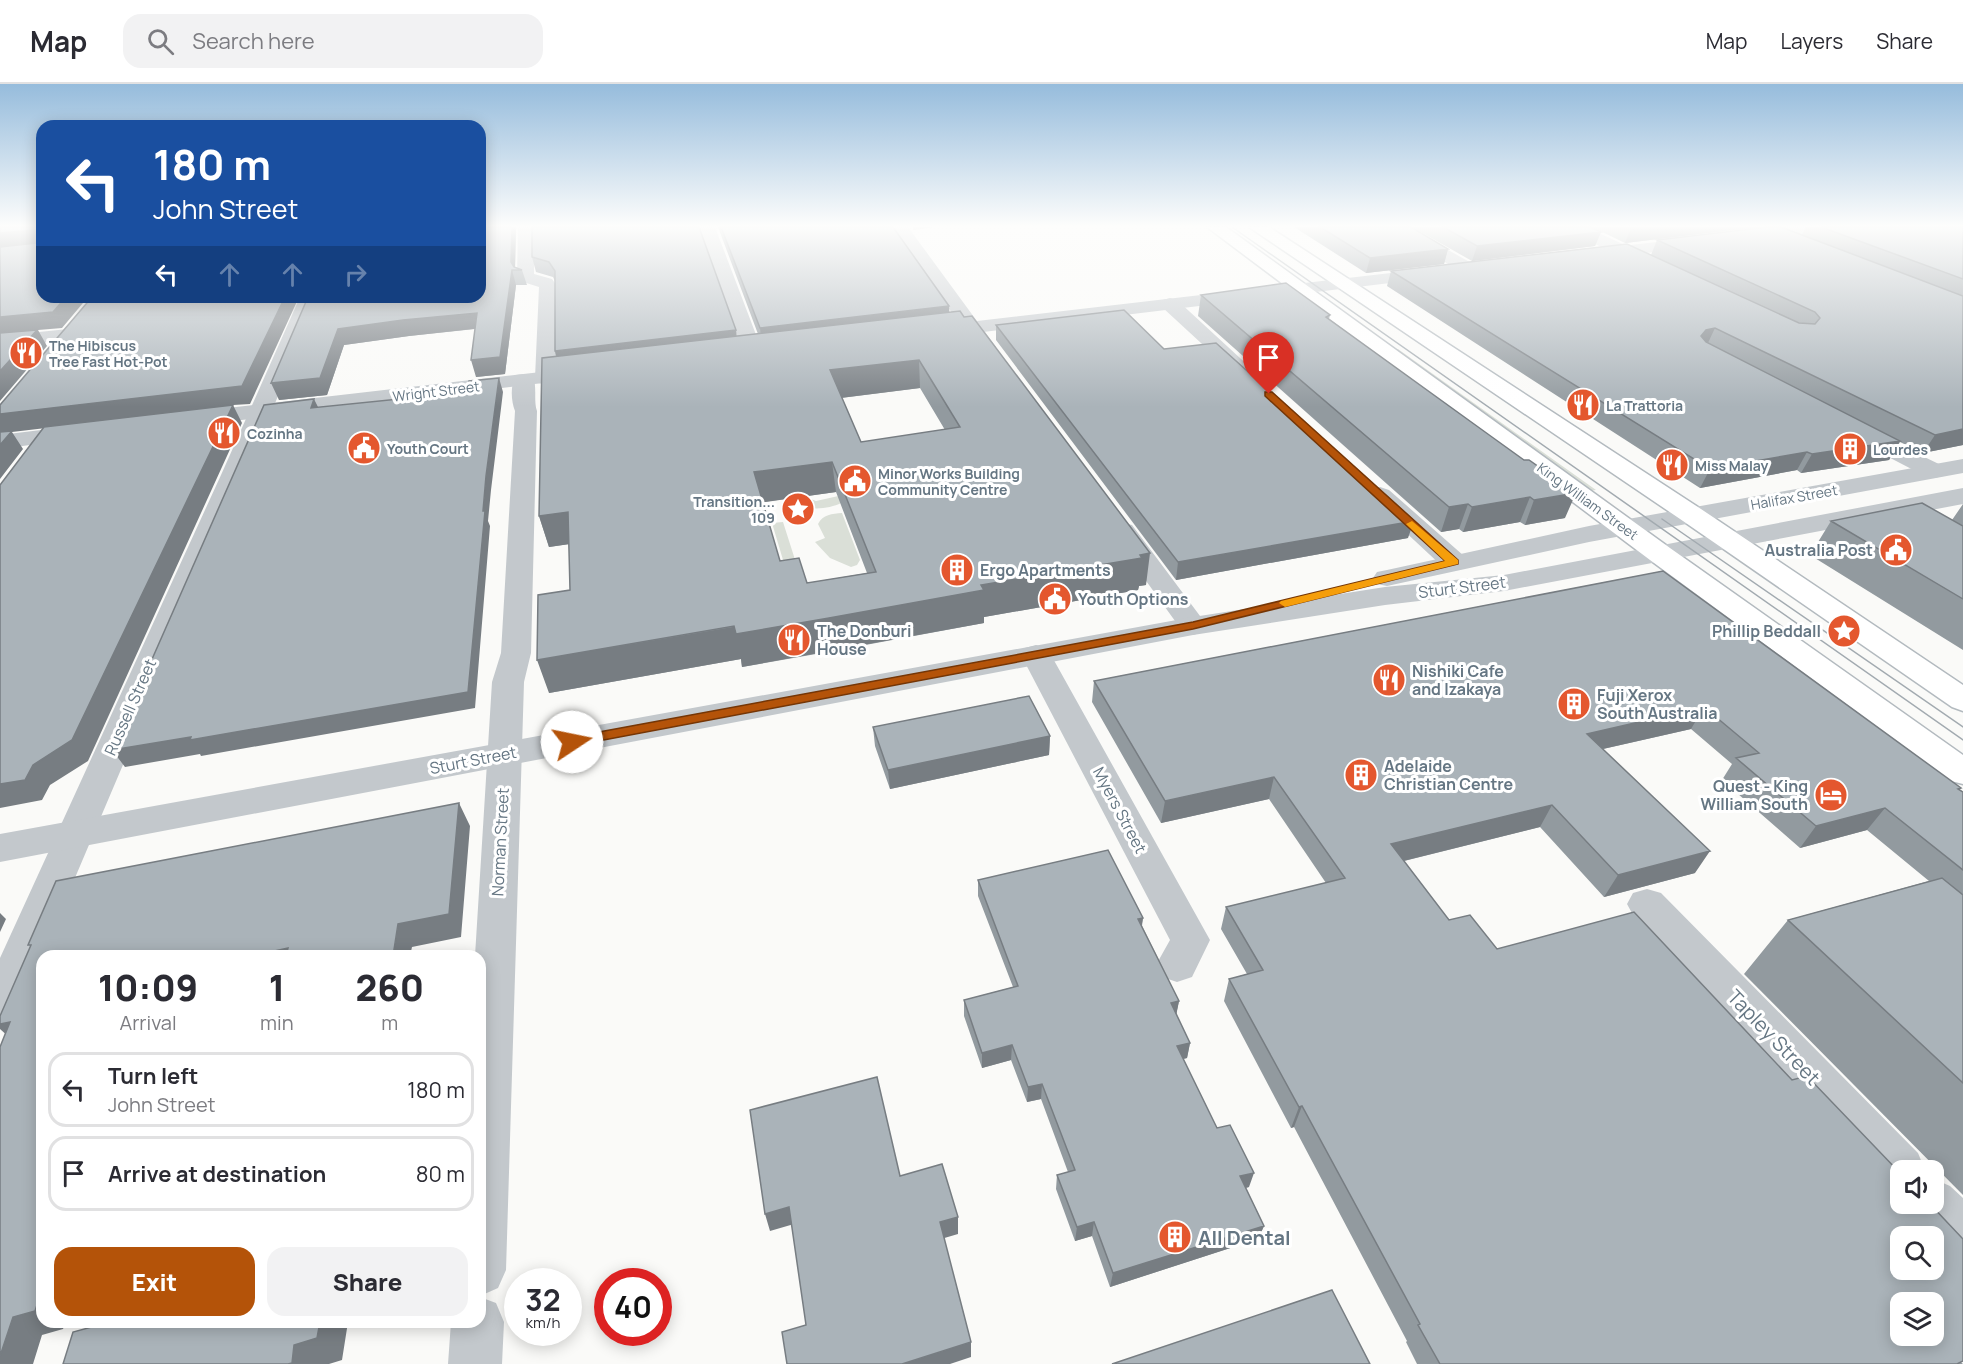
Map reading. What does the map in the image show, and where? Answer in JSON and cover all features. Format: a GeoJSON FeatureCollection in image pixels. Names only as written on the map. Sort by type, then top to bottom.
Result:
{"type":"FeatureCollection","features":[{"type":"Feature","properties":{"kind":"main road","name":"King William Street"},"geometry":{"type":"LineString","coordinates":[[1297,287],[1624,528],[1963,772]]}},
{"type":"Feature","properties":{"kind":"main road"},"geometry":{"type":"LineString","coordinates":[[1347,287],[1692,515],[1963,700]]}},
{"type":"Feature","properties":{"kind":"street","name":"Norman Street"},"geometry":{"type":"LineString","coordinates":[[486,1141],[508,682],[516,653],[526,411],[523,403],[535,379],[548,287]]}},
{"type":"Feature","properties":{"kind":"street"},"geometry":{"type":"LineString","coordinates":[[724,287],[743,355],[776,351]]}},
{"type":"Feature","properties":{"kind":"street"},"geometry":{"type":"LineString","coordinates":[[942,287],[1002,368]]}},
{"type":"Feature","properties":{"kind":"street"},"geometry":{"type":"LineString","coordinates":[[914,334],[1319,287]]}},
{"type":"Feature","properties":{"kind":"street","name":"Russell Street"},"geometry":{"type":"LineString","coordinates":[[0,1005],[73,834],[263,411],[307,303]]}},
{"type":"Feature","properties":{"kind":"street"},"geometry":{"type":"LineString","coordinates":[[1170,304],[1260,387]]}},
{"type":"Feature","properties":{"kind":"street"},"geometry":{"type":"LineString","coordinates":[[0,342],[74,329],[46,361]]}},
{"type":"Feature","properties":{"kind":"street","name":"Wright Street"},"geometry":{"type":"LineString","coordinates":[[170,422],[602,371]]}},
{"type":"Feature","properties":{"kind":"street"},"geometry":{"type":"LineString","coordinates":[[1837,421],[1935,471]]}},
{"type":"Feature","properties":{"kind":"street"},"geometry":{"type":"LineString","coordinates":[[0,442],[103,430]]}},
{"type":"Feature","properties":{"kind":"street"},"geometry":{"type":"LineString","coordinates":[[28,462],[47,436]]}},
{"type":"Feature","properties":{"kind":"street","name":"Halifax Street"},"geometry":{"type":"LineString","coordinates":[[1624,528],[1963,466]]}},
{"type":"Feature","properties":{"kind":"street"},"geometry":{"type":"LineString","coordinates":[[1367,483],[1454,562]]}},
{"type":"Feature","properties":{"kind":"street","name":"Halifax Street"},"geometry":{"type":"LineString","coordinates":[[1729,541],[1963,496]]}},
{"type":"Feature","properties":{"kind":"street"},"geometry":{"type":"LineString","coordinates":[[1107,509],[1193,626]]}},
{"type":"Feature","properties":{"kind":"street"},"geometry":{"type":"LineString","coordinates":[[1880,512],[1915,532]]}},
{"type":"Feature","properties":{"kind":"street","name":"Sturt Street"},"geometry":{"type":"LineString","coordinates":[[1193,626],[1454,562],[1624,528]]}},
{"type":"Feature","properties":{"kind":"street","name":"Sturt Street"},"geometry":{"type":"LineString","coordinates":[[0,848],[1193,626],[1384,596],[1504,583],[1729,541]]}},
{"type":"Feature","properties":{"kind":"street","name":"Myers Street"},"geometry":{"type":"LineString","coordinates":[[1036,655],[1190,940],[1177,965]]}},
{"type":"Feature","properties":{"kind":"street","name":"Tapley Street"},"geometry":{"type":"LineString","coordinates":[[1647,904],[1891,1160]]}},
{"type":"Feature","properties":{"kind":"street"},"geometry":{"type":"LineString","coordinates":[[1944,1214],[1963,1234]]}},
{"type":"Feature","properties":{"kind":"street"},"geometry":{"type":"LineString","coordinates":[[475,1364],[477,1328]]}},
{"type":"Feature","properties":{"kind":"shaded area"},"geometry":{"type":"Polygon","coordinates":[[[1398,349],[1596,490],[1589,491],[1395,350],[1398,349]]]}},
{"type":"Feature","properties":{"kind":"shaded area"},"geometry":{"type":"Polygon","coordinates":[[[805,489],[806,497],[816,501],[852,493],[835,505],[814,508],[801,505],[793,495],[805,489]]]}},
{"type":"Feature","properties":{"kind":"shaded area"},"geometry":{"type":"Polygon","coordinates":[[[842,513],[860,560],[857,565],[851,567],[830,558],[815,542],[825,538],[818,524],[822,518],[842,513]]]}},
{"type":"Feature","properties":{"kind":"shaded area"},"geometry":{"type":"Polygon","coordinates":[[[783,522],[798,569],[786,570],[772,523],[783,522]]]}},
{"type":"Feature","properties":{"kind":"building"},"geometry":{"type":"Polygon","coordinates":[[[0,287],[36,287],[36,303],[61,303],[53,312],[0,317],[0,287]]]}},
{"type":"Feature","properties":{"kind":"building"},"geometry":{"type":"Polygon","coordinates":[[[486,287],[510,287],[500,357],[471,360],[477,313],[403,320],[338,329],[320,378],[271,383],[305,303],[486,303],[486,287]]]}},
{"type":"Feature","properties":{"kind":"building"},"geometry":{"type":"Polygon","coordinates":[[[555,287],[720,287],[736,330],[555,351],[555,287]]]}},
{"type":"Feature","properties":{"kind":"building"},"geometry":{"type":"Polygon","coordinates":[[[744,287],[935,287],[949,306],[760,328],[744,287]]]}},
{"type":"Feature","properties":{"kind":"building"},"geometry":{"type":"Polygon","coordinates":[[[1260,287],[1291,287],[1330,315],[1326,317],[1524,460],[1529,460],[1576,493],[1534,500],[1530,497],[1472,507],[1468,504],[1449,507],[1201,295],[1260,287]]]}},
{"type":"Feature","properties":{"kind":"building"},"geometry":{"type":"Polygon","coordinates":[[[1416,287],[1720,287],[1799,323],[1815,324],[1820,318],[1815,312],[1760,287],[1939,287],[1963,296],[1963,429],[1935,435],[1715,328],[1706,330],[1701,336],[1706,342],[1900,441],[1812,454],[1807,452],[1710,469],[1416,287]]]}},
{"type":"Feature","properties":{"kind":"building"},"geometry":{"type":"Polygon","coordinates":[[[87,303],[282,303],[242,386],[0,414],[0,405],[87,303]]]}},
{"type":"Feature","properties":{"kind":"building"},"geometry":{"type":"Polygon","coordinates":[[[1124,310],[1164,349],[1216,343],[1414,521],[1178,562],[996,325],[1124,310]]]}},
{"type":"Feature","properties":{"kind":"building"},"geometry":{"type":"Polygon","coordinates":[[[960,311],[964,317],[972,316],[1150,553],[1140,555],[1142,558],[981,585],[984,590],[829,618],[736,634],[734,626],[537,660],[538,595],[570,590],[568,512],[539,516],[542,358],[960,311]],[[919,360],[830,370],[861,442],[960,427],[919,360]],[[832,462],[754,472],[780,561],[799,558],[807,583],[876,572],[832,462]]]}},
{"type":"Feature","properties":{"kind":"building"},"geometry":{"type":"Polygon","coordinates":[[[37,330],[0,371],[0,333],[37,330]]]}},
{"type":"Feature","properties":{"kind":"building"},"geometry":{"type":"Polygon","coordinates":[[[499,378],[486,476],[483,511],[485,511],[468,692],[190,740],[191,737],[112,750],[264,405],[314,399],[311,408],[468,392],[469,381],[499,378]]]}},
{"type":"Feature","properties":{"kind":"building"},"geometry":{"type":"Polygon","coordinates":[[[233,405],[72,740],[33,765],[25,780],[0,784],[0,485],[44,427],[233,405]]]}},
{"type":"Feature","properties":{"kind":"building"},"geometry":{"type":"Polygon","coordinates":[[[12,431],[0,445],[0,432],[12,431]]]}},
{"type":"Feature","properties":{"kind":"building"},"geometry":{"type":"Polygon","coordinates":[[[1922,503],[1963,526],[1963,599],[1831,521],[1922,503]]]}},
{"type":"Feature","properties":{"kind":"building"},"geometry":{"type":"Polygon","coordinates":[[[1663,571],[1961,788],[1958,789],[1963,792],[1963,870],[1885,808],[1816,826],[1736,758],[1759,753],[1704,707],[1587,734],[1710,851],[1618,875],[1552,805],[1391,844],[1449,920],[1470,915],[1497,949],[1634,912],[1792,1080],[1807,1076],[1890,1163],[1890,1214],[1939,1214],[1963,1239],[1963,1361],[1957,1364],[1440,1364],[1302,1106],[1299,1107],[1229,979],[1263,970],[1226,907],[1345,878],[1274,777],[1165,801],[1094,681],[1663,571]]]}},
{"type":"Feature","properties":{"kind":"building"},"geometry":{"type":"Polygon","coordinates":[[[1029,696],[1050,736],[888,770],[873,727],[1029,696]]]}},
{"type":"Feature","properties":{"kind":"building"},"geometry":{"type":"Polygon","coordinates":[[[459,803],[449,914],[398,924],[394,950],[288,950],[288,948],[279,950],[36,950],[36,1308],[35,1311],[13,1317],[0,1356],[0,1047],[10,1022],[0,1024],[0,1016],[56,881],[459,803]]]}},
{"type":"Feature","properties":{"kind":"building"},"geometry":{"type":"Polygon","coordinates":[[[1108,850],[1143,918],[1138,919],[1179,1001],[1171,1003],[1190,1043],[1177,1046],[1217,1128],[1230,1125],[1254,1173],[1240,1176],[1264,1226],[1113,1273],[1094,1222],[1077,1227],[1057,1175],[1075,1170],[1042,1084],[1028,1087],[1012,1045],[982,1053],[964,1000],[1018,986],[978,880],[1108,850]]]}},
{"type":"Feature","properties":{"kind":"building"},"geometry":{"type":"Polygon","coordinates":[[[1942,878],[1963,895],[1963,1083],[1788,920],[1942,878]]]}},
{"type":"Feature","properties":{"kind":"building"},"geometry":{"type":"Polygon","coordinates":[[[877,1077],[900,1176],[942,1164],[958,1217],[940,1222],[971,1342],[902,1364],[787,1364],[782,1332],[806,1325],[789,1207],[765,1214],[750,1110],[877,1077]]]}},
{"type":"Feature","properties":{"kind":"building"},"geometry":{"type":"Polygon","coordinates":[[[1332,1290],[1370,1364],[1112,1364],[1332,1290]]]}},
{"type":"Feature","properties":{"kind":"building"},"geometry":{"type":"Polygon","coordinates":[[[88,1328],[319,1328],[317,1338],[294,1345],[292,1363],[288,1364],[63,1364],[73,1332],[88,1328]]]}},
{"type":"Feature","properties":{"kind":"tram line"},"geometry":{"type":"LineString","coordinates":[[1317,287],[1963,740]]}},
{"type":"Feature","properties":{"kind":"tram line"},"geometry":{"type":"LineString","coordinates":[[1662,519],[1963,727]]}},
{"type":"Feature","properties":{"kind":"slow traffic"},"geometry":{"type":"LineString","coordinates":[[1285,603],[1454,562],[1412,524]]}},
{"type":"Feature","properties":{"kind":"place","name":"The Hibiscus Tree Fast Hot-Pot"},"geometry":{"type":"Point","coordinates":[26,353]}},
{"type":"Feature","properties":{"kind":"place","name":"La Trattoria"},"geometry":{"type":"Point","coordinates":[1583,405]}},
{"type":"Feature","properties":{"kind":"place","name":"Cozinha"},"geometry":{"type":"Point","coordinates":[224,433]}},
{"type":"Feature","properties":{"kind":"place","name":"Youth Court"},"geometry":{"type":"Point","coordinates":[364,448]}},
{"type":"Feature","properties":{"kind":"place","name":"Lourdes"},"geometry":{"type":"Point","coordinates":[1850,449]}},
{"type":"Feature","properties":{"kind":"place","name":"Miss Malay"},"geometry":{"type":"Point","coordinates":[1672,465]}},
{"type":"Feature","properties":{"kind":"place","name":"Minor Works Building Community Centre"},"geometry":{"type":"Point","coordinates":[855,481]}},
{"type":"Feature","properties":{"kind":"place","name":"Transition... 109"},"geometry":{"type":"Point","coordinates":[798,509]}},
{"type":"Feature","properties":{"kind":"place","name":"Australia Post"},"geometry":{"type":"Point","coordinates":[1896,550]}},
{"type":"Feature","properties":{"kind":"place","name":"Ergo Apartments"},"geometry":{"type":"Point","coordinates":[957,570]}},
{"type":"Feature","properties":{"kind":"place","name":"Youth Options"},"geometry":{"type":"Point","coordinates":[1055,599]}},
{"type":"Feature","properties":{"kind":"place","name":"Phillip Beddall"},"geometry":{"type":"Point","coordinates":[1844,631]}},
{"type":"Feature","properties":{"kind":"place","name":"The Donburi House"},"geometry":{"type":"Point","coordinates":[794,640]}},
{"type":"Feature","properties":{"kind":"place","name":"Nishiki Cafe and Izakaya"},"geometry":{"type":"Point","coordinates":[1389,680]}},
{"type":"Feature","properties":{"kind":"place","name":"Fuji Xerox South Australia"},"geometry":{"type":"Point","coordinates":[1574,704]}},
{"type":"Feature","properties":{"kind":"place","name":"Adelaide Christian Centre"},"geometry":{"type":"Point","coordinates":[1361,775]}},
{"type":"Feature","properties":{"kind":"place","name":"Quest - King William South"},"geometry":{"type":"Point","coordinates":[1831,795]}},
{"type":"Feature","properties":{"kind":"place","name":"All Dental"},"geometry":{"type":"Point","coordinates":[1175,1237]}},
{"type":"Feature","properties":{"kind":"route"},"geometry":{"type":"LineString","coordinates":[[572,742],[1193,626],[1454,562],[1269,394]]}}]}
